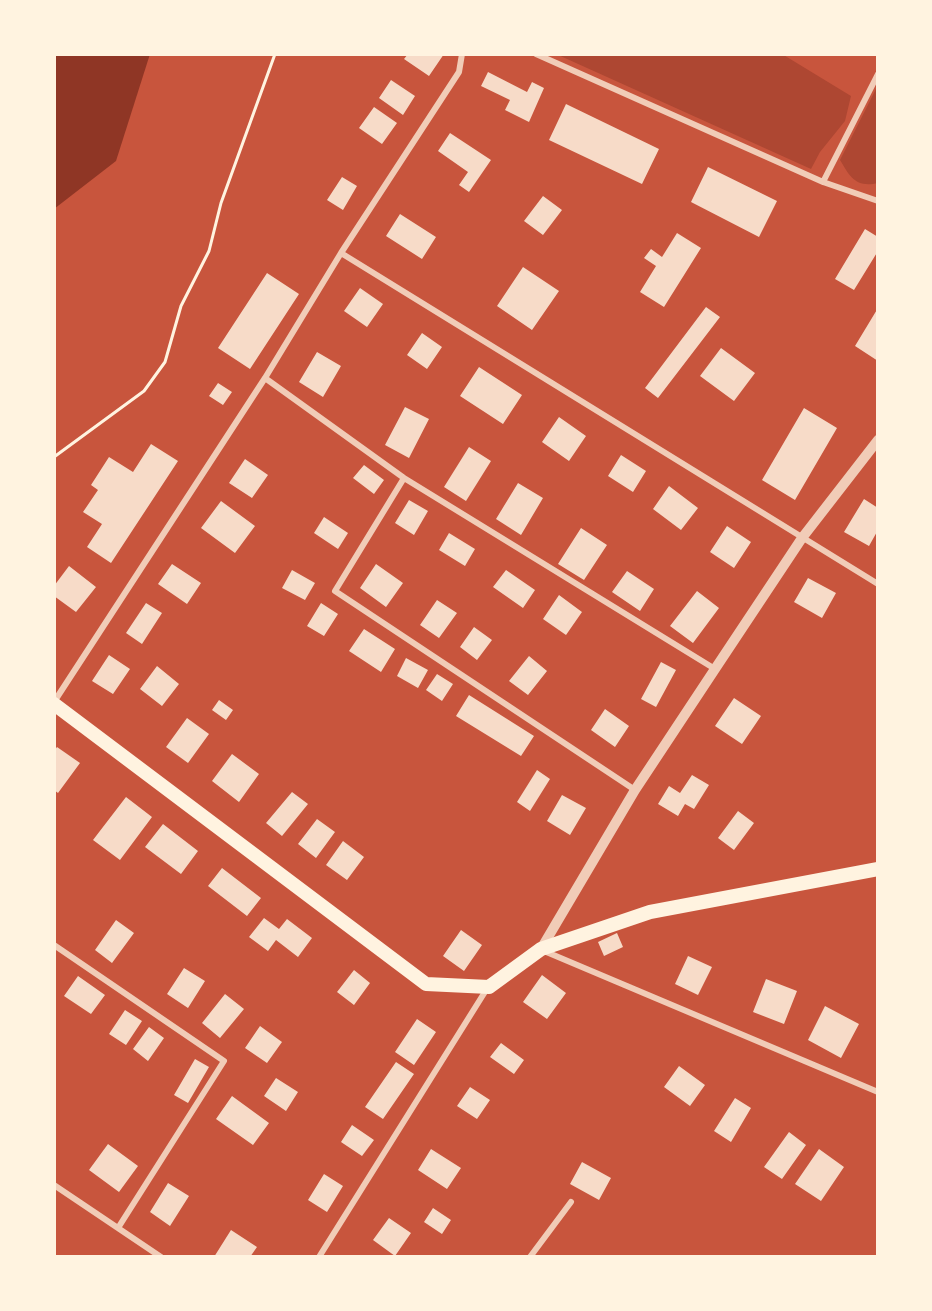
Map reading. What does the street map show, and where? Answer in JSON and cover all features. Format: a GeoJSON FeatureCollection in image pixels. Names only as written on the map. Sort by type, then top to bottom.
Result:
{"type":"FeatureCollection","features":[{"type":"Feature","properties":{"kind":"main road"},"geometry":{"type":"LineString","coordinates":[[54,702],[426,984],[489,987],[541,950],[650,912],[878,869]]}},
{"type":"Feature","properties":{"kind":"street"},"geometry":{"type":"LineString","coordinates":[[54,702],[459,72],[462,54]]}},
{"type":"Feature","properties":{"kind":"street"},"geometry":{"type":"LineString","coordinates":[[536,54],[823,182],[878,201]]}},
{"type":"Feature","properties":{"kind":"street"},"geometry":{"type":"LineString","coordinates":[[823,182],[878,74]]}},
{"type":"Feature","properties":{"kind":"street"},"geometry":{"type":"LineString","coordinates":[[341,253],[878,584]]}},
{"type":"Feature","properties":{"kind":"street"},"geometry":{"type":"LineString","coordinates":[[264,378],[404,478],[715,669]]}},
{"type":"Feature","properties":{"kind":"street"},"geometry":{"type":"LineString","coordinates":[[878,440],[802,538],[635,790],[541,950],[878,1092]]}},
{"type":"Feature","properties":{"kind":"street"},"geometry":{"type":"LineString","coordinates":[[404,478],[335,591],[635,790]]}},
{"type":"Feature","properties":{"kind":"street"},"geometry":{"type":"LineString","coordinates":[[54,945],[224,1061],[118,1228]]}},
{"type":"Feature","properties":{"kind":"street"},"geometry":{"type":"LineString","coordinates":[[319,1257],[489,987]]}},
{"type":"Feature","properties":{"kind":"street"},"geometry":{"type":"LineString","coordinates":[[54,1185],[161,1257]]}},
{"type":"Feature","properties":{"kind":"street"},"geometry":{"type":"LineString","coordinates":[[530,1257],[572,1202]]}},
{"type":"Feature","properties":{"kind":"path"},"geometry":{"type":"LineString","coordinates":[[54,457],[144,391],[165,362],[182,306],[209,251],[221,203],[275,54]]}},
{"type":"Feature","properties":{"kind":"shaded area"},"geometry":{"type":"Polygon","coordinates":[[[54,54],[150,54],[116,161],[54,209],[54,54]]]}},
{"type":"Feature","properties":{"kind":"shaded area"},"geometry":{"type":"Polygon","coordinates":[[[556,54],[782,54],[851,96],[845,121],[820,152],[811,169],[556,54]]]}},
{"type":"Feature","properties":{"kind":"shaded area"},"geometry":{"type":"Polygon","coordinates":[[[878,85],[876,128],[878,130],[878,183],[864,184],[851,176],[840,160],[878,85]]]}},
{"type":"Feature","properties":{"kind":"building"},"geometry":{"type":"Polygon","coordinates":[[[408,54],[444,54],[429,76],[404,59],[408,54]]]}},
{"type":"Feature","properties":{"kind":"building"},"geometry":{"type":"Polygon","coordinates":[[[488,72],[527,92],[532,82],[544,88],[529,122],[505,110],[510,100],[481,86],[488,72]]]}},
{"type":"Feature","properties":{"kind":"building"},"geometry":{"type":"Polygon","coordinates":[[[391,80],[415,96],[403,115],[379,98],[391,80]]]}},
{"type":"Feature","properties":{"kind":"building"},"geometry":{"type":"Polygon","coordinates":[[[566,104],[659,149],[642,184],[549,140],[566,104]]]}},
{"type":"Feature","properties":{"kind":"building"},"geometry":{"type":"Polygon","coordinates":[[[374,107],[397,123],[382,144],[359,128],[374,107]]]}},
{"type":"Feature","properties":{"kind":"building"},"geometry":{"type":"Polygon","coordinates":[[[450,133],[491,160],[469,192],[459,185],[468,172],[438,151],[450,133]]]}},
{"type":"Feature","properties":{"kind":"building"},"geometry":{"type":"Polygon","coordinates":[[[708,167],[777,201],[759,237],[691,202],[708,167]]]}},
{"type":"Feature","properties":{"kind":"building"},"geometry":{"type":"Polygon","coordinates":[[[342,177],[357,186],[343,210],[327,200],[342,177]]]}},
{"type":"Feature","properties":{"kind":"building"},"geometry":{"type":"Polygon","coordinates":[[[543,196],[562,210],[543,235],[524,221],[543,196]]]}},
{"type":"Feature","properties":{"kind":"building"},"geometry":{"type":"Polygon","coordinates":[[[400,214],[436,237],[422,259],[386,236],[400,214]]]}},
{"type":"Feature","properties":{"kind":"building"},"geometry":{"type":"Polygon","coordinates":[[[865,229],[878,237],[878,251],[854,290],[835,279],[865,229]]]}},
{"type":"Feature","properties":{"kind":"building"},"geometry":{"type":"Polygon","coordinates":[[[677,233],[701,248],[664,307],[640,292],[656,266],[644,258],[651,249],[662,257],[677,233]]]}},
{"type":"Feature","properties":{"kind":"building"},"geometry":{"type":"Polygon","coordinates":[[[523,267],[559,291],[532,330],[497,306],[523,267]]]}},
{"type":"Feature","properties":{"kind":"building"},"geometry":{"type":"Polygon","coordinates":[[[267,273],[299,294],[250,369],[218,348],[267,273]]]}},
{"type":"Feature","properties":{"kind":"building"},"geometry":{"type":"Polygon","coordinates":[[[360,288],[383,304],[367,327],[344,311],[360,288]]]}},
{"type":"Feature","properties":{"kind":"building"},"geometry":{"type":"Polygon","coordinates":[[[706,307],[720,317],[658,398],[645,388],[706,307]]]}},
{"type":"Feature","properties":{"kind":"building"},"geometry":{"type":"Polygon","coordinates":[[[878,308],[878,361],[855,346],[878,308]]]}},
{"type":"Feature","properties":{"kind":"building"},"geometry":{"type":"Polygon","coordinates":[[[422,333],[442,347],[427,369],[407,355],[422,333]]]}},
{"type":"Feature","properties":{"kind":"building"},"geometry":{"type":"Polygon","coordinates":[[[721,348],[755,373],[734,401],[700,376],[721,348]]]}},
{"type":"Feature","properties":{"kind":"building"},"geometry":{"type":"Polygon","coordinates":[[[317,352],[341,366],[323,397],[299,382],[317,352]]]}},
{"type":"Feature","properties":{"kind":"building"},"geometry":{"type":"Polygon","coordinates":[[[479,367],[522,395],[503,424],[460,396],[479,367]]]}},
{"type":"Feature","properties":{"kind":"building"},"geometry":{"type":"Polygon","coordinates":[[[218,383],[232,392],[223,405],[209,396],[218,383]]]}},
{"type":"Feature","properties":{"kind":"building"},"geometry":{"type":"Polygon","coordinates":[[[405,407],[429,419],[409,458],[385,445],[405,407]]]}},
{"type":"Feature","properties":{"kind":"building"},"geometry":{"type":"Polygon","coordinates":[[[804,408],[837,428],[795,500],[762,480],[804,408]]]}},
{"type":"Feature","properties":{"kind":"building"},"geometry":{"type":"Polygon","coordinates":[[[559,417],[586,436],[569,461],[542,442],[559,417]]]}},
{"type":"Feature","properties":{"kind":"building"},"geometry":{"type":"Polygon","coordinates":[[[151,444],[178,461],[111,563],[87,547],[102,524],[83,512],[98,490],[91,485],[109,457],[133,472],[151,444]]]}},
{"type":"Feature","properties":{"kind":"building"},"geometry":{"type":"Polygon","coordinates":[[[469,447],[491,461],[466,501],[444,487],[469,447]]]}},
{"type":"Feature","properties":{"kind":"building"},"geometry":{"type":"Polygon","coordinates":[[[621,455],[646,471],[633,492],[608,476],[621,455]]]}},
{"type":"Feature","properties":{"kind":"building"},"geometry":{"type":"Polygon","coordinates":[[[245,459],[268,475],[252,498],[229,483],[245,459]]]}},
{"type":"Feature","properties":{"kind":"building"},"geometry":{"type":"Polygon","coordinates":[[[364,465],[384,480],[374,494],[353,478],[364,465]]]}},
{"type":"Feature","properties":{"kind":"building"},"geometry":{"type":"Polygon","coordinates":[[[518,483],[543,498],[521,535],[496,519],[518,483]]]}},
{"type":"Feature","properties":{"kind":"building"},"geometry":{"type":"Polygon","coordinates":[[[669,486],[698,508],[681,530],[653,509],[669,486]]]}},
{"type":"Feature","properties":{"kind":"building"},"geometry":{"type":"Polygon","coordinates":[[[864,499],[878,508],[878,530],[869,546],[844,532],[864,499]]]}},
{"type":"Feature","properties":{"kind":"building"},"geometry":{"type":"Polygon","coordinates":[[[409,500],[428,511],[414,535],[395,523],[409,500]]]}},
{"type":"Feature","properties":{"kind":"building"},"geometry":{"type":"Polygon","coordinates":[[[221,501],[255,526],[235,553],[201,528],[221,501]]]}},
{"type":"Feature","properties":{"kind":"building"},"geometry":{"type":"Polygon","coordinates":[[[324,517],[348,533],[338,549],[314,533],[324,517]]]}},
{"type":"Feature","properties":{"kind":"building"},"geometry":{"type":"Polygon","coordinates":[[[727,526],[751,542],[734,568],[710,552],[727,526]]]}},
{"type":"Feature","properties":{"kind":"building"},"geometry":{"type":"Polygon","coordinates":[[[581,528],[607,545],[584,580],[558,564],[581,528]]]}},
{"type":"Feature","properties":{"kind":"building"},"geometry":{"type":"Polygon","coordinates":[[[449,533],[475,549],[465,566],[439,550],[449,533]]]}},
{"type":"Feature","properties":{"kind":"building"},"geometry":{"type":"Polygon","coordinates":[[[172,564],[201,583],[187,604],[158,584],[172,564]]]}},
{"type":"Feature","properties":{"kind":"building"},"geometry":{"type":"Polygon","coordinates":[[[376,564],[403,583],[386,607],[360,588],[376,564]]]}},
{"type":"Feature","properties":{"kind":"building"},"geometry":{"type":"Polygon","coordinates":[[[69,566],[96,587],[76,612],[54,596],[54,586],[69,566]]]}},
{"type":"Feature","properties":{"kind":"building"},"geometry":{"type":"Polygon","coordinates":[[[292,570],[315,583],[305,600],[282,588],[292,570]]]}},
{"type":"Feature","properties":{"kind":"building"},"geometry":{"type":"Polygon","coordinates":[[[506,570],[535,590],[523,608],[493,587],[506,570]]]}},
{"type":"Feature","properties":{"kind":"building"},"geometry":{"type":"Polygon","coordinates":[[[627,571],[654,589],[640,611],[612,592],[627,571]]]}},
{"type":"Feature","properties":{"kind":"building"},"geometry":{"type":"Polygon","coordinates":[[[808,578],[836,593],[822,618],[794,602],[808,578]]]}},
{"type":"Feature","properties":{"kind":"building"},"geometry":{"type":"Polygon","coordinates":[[[697,591],[719,608],[693,643],[670,626],[697,591]]]}},
{"type":"Feature","properties":{"kind":"building"},"geometry":{"type":"Polygon","coordinates":[[[559,595],[582,612],[566,635],[543,619],[559,595]]]}},
{"type":"Feature","properties":{"kind":"building"},"geometry":{"type":"Polygon","coordinates":[[[437,600],[457,613],[439,638],[420,625],[437,600]]]}},
{"type":"Feature","properties":{"kind":"building"},"geometry":{"type":"Polygon","coordinates":[[[146,603],[162,613],[142,644],[126,633],[146,603]]]}},
{"type":"Feature","properties":{"kind":"building"},"geometry":{"type":"Polygon","coordinates":[[[321,603],[338,614],[324,636],[307,626],[321,603]]]}},
{"type":"Feature","properties":{"kind":"building"},"geometry":{"type":"Polygon","coordinates":[[[474,627],[492,640],[477,660],[460,647],[474,627]]]}},
{"type":"Feature","properties":{"kind":"building"},"geometry":{"type":"Polygon","coordinates":[[[364,629],[395,649],[381,672],[349,651],[364,629]]]}},
{"type":"Feature","properties":{"kind":"building"},"geometry":{"type":"Polygon","coordinates":[[[109,655],[130,669],[113,694],[92,681],[109,655]]]}},
{"type":"Feature","properties":{"kind":"building"},"geometry":{"type":"Polygon","coordinates":[[[529,656],[547,671],[528,695],[509,681],[529,656]]]}},
{"type":"Feature","properties":{"kind":"building"},"geometry":{"type":"Polygon","coordinates":[[[406,658],[428,670],[418,688],[397,676],[406,658]]]}},
{"type":"Feature","properties":{"kind":"building"},"geometry":{"type":"Polygon","coordinates":[[[661,662],[676,670],[656,707],[641,699],[661,662]]]}},
{"type":"Feature","properties":{"kind":"building"},"geometry":{"type":"Polygon","coordinates":[[[157,666],[179,684],[162,706],[140,689],[157,666]]]}},
{"type":"Feature","properties":{"kind":"building"},"geometry":{"type":"Polygon","coordinates":[[[437,674],[453,684],[442,701],[426,690],[437,674]]]}},
{"type":"Feature","properties":{"kind":"building"},"geometry":{"type":"Polygon","coordinates":[[[469,695],[534,736],[521,756],[456,716],[469,695]]]}},
{"type":"Feature","properties":{"kind":"building"},"geometry":{"type":"Polygon","coordinates":[[[734,698],[761,716],[742,744],[715,726],[734,698]]]}},
{"type":"Feature","properties":{"kind":"building"},"geometry":{"type":"Polygon","coordinates":[[[219,700],[233,710],[226,720],[212,710],[219,700]]]}},
{"type":"Feature","properties":{"kind":"building"},"geometry":{"type":"Polygon","coordinates":[[[605,709],[629,726],[615,747],[591,730],[605,709]]]}},
{"type":"Feature","properties":{"kind":"building"},"geometry":{"type":"Polygon","coordinates":[[[187,718],[209,734],[188,763],[166,747],[187,718]]]}},
{"type":"Feature","properties":{"kind":"building"},"geometry":{"type":"Polygon","coordinates":[[[57,747],[80,763],[58,793],[54,790],[54,751],[57,747]]]}},
{"type":"Feature","properties":{"kind":"building"},"geometry":{"type":"Polygon","coordinates":[[[232,754],[259,774],[239,802],[212,781],[232,754]]]}},
{"type":"Feature","properties":{"kind":"building"},"geometry":{"type":"Polygon","coordinates":[[[537,770],[550,779],[530,811],[517,802],[537,770]]]}},
{"type":"Feature","properties":{"kind":"building"},"geometry":{"type":"Polygon","coordinates":[[[692,775],[709,785],[694,809],[685,804],[678,816],[658,804],[669,786],[680,793],[692,775]]]}},
{"type":"Feature","properties":{"kind":"building"},"geometry":{"type":"Polygon","coordinates":[[[292,792],[308,804],[282,836],[266,823],[292,792]]]}},
{"type":"Feature","properties":{"kind":"building"},"geometry":{"type":"Polygon","coordinates":[[[562,795],[586,808],[570,835],[547,821],[562,795]]]}},
{"type":"Feature","properties":{"kind":"building"},"geometry":{"type":"Polygon","coordinates":[[[126,797],[152,817],[120,860],[93,840],[126,797]]]}},
{"type":"Feature","properties":{"kind":"building"},"geometry":{"type":"Polygon","coordinates":[[[738,811],[754,823],[734,850],[718,838],[738,811]]]}},
{"type":"Feature","properties":{"kind":"building"},"geometry":{"type":"Polygon","coordinates":[[[317,819],[335,832],[316,858],[298,844],[317,819]]]}},
{"type":"Feature","properties":{"kind":"building"},"geometry":{"type":"Polygon","coordinates":[[[163,824],[198,851],[181,874],[145,847],[163,824]]]}},
{"type":"Feature","properties":{"kind":"building"},"geometry":{"type":"Polygon","coordinates":[[[343,841],[364,857],[347,880],[326,865],[343,841]]]}},
{"type":"Feature","properties":{"kind":"building"},"geometry":{"type":"Polygon","coordinates":[[[222,868],[261,898],[247,916],[208,886],[222,868]]]}},
{"type":"Feature","properties":{"kind":"building"},"geometry":{"type":"Polygon","coordinates":[[[264,918],[279,929],[287,919],[312,938],[298,957],[276,940],[268,951],[249,937],[264,918]]]}},
{"type":"Feature","properties":{"kind":"building"},"geometry":{"type":"Polygon","coordinates":[[[116,920],[134,933],[112,963],[95,950],[116,920]]]}},
{"type":"Feature","properties":{"kind":"building"},"geometry":{"type":"Polygon","coordinates":[[[461,930],[482,945],[464,971],[443,956],[461,930]]]}},
{"type":"Feature","properties":{"kind":"building"},"geometry":{"type":"Polygon","coordinates":[[[617,933],[623,947],[604,956],[598,942],[617,933]]]}},
{"type":"Feature","properties":{"kind":"building"},"geometry":{"type":"Polygon","coordinates":[[[688,956],[712,967],[698,995],[675,984],[688,956]]]}},
{"type":"Feature","properties":{"kind":"building"},"geometry":{"type":"Polygon","coordinates":[[[184,968],[205,981],[188,1008],[167,994],[184,968]]]}},
{"type":"Feature","properties":{"kind":"building"},"geometry":{"type":"Polygon","coordinates":[[[354,970],[370,983],[354,1005],[337,992],[354,970]]]}},
{"type":"Feature","properties":{"kind":"building"},"geometry":{"type":"Polygon","coordinates":[[[542,975],[566,993],[547,1019],[523,1002],[542,975]]]}},
{"type":"Feature","properties":{"kind":"building"},"geometry":{"type":"Polygon","coordinates":[[[78,976],[105,995],[91,1014],[64,996],[78,976]]]}},
{"type":"Feature","properties":{"kind":"building"},"geometry":{"type":"Polygon","coordinates":[[[766,979],[797,991],[784,1024],[753,1012],[766,979]]]}},
{"type":"Feature","properties":{"kind":"building"},"geometry":{"type":"Polygon","coordinates":[[[225,994],[244,1009],[220,1038],[202,1023],[225,994]]]}},
{"type":"Feature","properties":{"kind":"building"},"geometry":{"type":"Polygon","coordinates":[[[825,1006],[859,1024],[841,1058],[808,1040],[825,1006]]]}},
{"type":"Feature","properties":{"kind":"building"},"geometry":{"type":"Polygon","coordinates":[[[125,1010],[142,1021],[126,1045],[109,1034],[125,1010]]]}},
{"type":"Feature","properties":{"kind":"building"},"geometry":{"type":"Polygon","coordinates":[[[417,1019],[436,1032],[414,1065],[395,1052],[417,1019]]]}},
{"type":"Feature","properties":{"kind":"building"},"geometry":{"type":"Polygon","coordinates":[[[260,1026],[282,1042],[267,1063],[245,1048],[260,1026]]]}},
{"type":"Feature","properties":{"kind":"building"},"geometry":{"type":"Polygon","coordinates":[[[149,1027],[164,1038],[148,1061],[133,1049],[149,1027]]]}},
{"type":"Feature","properties":{"kind":"building"},"geometry":{"type":"Polygon","coordinates":[[[501,1043],[524,1060],[514,1074],[490,1057],[501,1043]]]}},
{"type":"Feature","properties":{"kind":"building"},"geometry":{"type":"Polygon","coordinates":[[[195,1059],[209,1067],[188,1103],[174,1095],[195,1059]]]}},
{"type":"Feature","properties":{"kind":"building"},"geometry":{"type":"Polygon","coordinates":[[[396,1062],[414,1074],[383,1119],[365,1107],[396,1062]]]}},
{"type":"Feature","properties":{"kind":"building"},"geometry":{"type":"Polygon","coordinates":[[[679,1066],[705,1085],[690,1106],[664,1087],[679,1066]]]}},
{"type":"Feature","properties":{"kind":"building"},"geometry":{"type":"Polygon","coordinates":[[[276,1078],[298,1092],[286,1111],[264,1096],[276,1078]]]}},
{"type":"Feature","properties":{"kind":"building"},"geometry":{"type":"Polygon","coordinates":[[[470,1087],[490,1100],[477,1119],[457,1106],[470,1087]]]}},
{"type":"Feature","properties":{"kind":"building"},"geometry":{"type":"Polygon","coordinates":[[[232,1096],[269,1123],[253,1145],[216,1119],[232,1096]]]}},
{"type":"Feature","properties":{"kind":"building"},"geometry":{"type":"Polygon","coordinates":[[[735,1098],[751,1108],[731,1142],[714,1131],[735,1098]]]}},
{"type":"Feature","properties":{"kind":"building"},"geometry":{"type":"Polygon","coordinates":[[[352,1125],[374,1140],[362,1156],[341,1142],[352,1125]]]}},
{"type":"Feature","properties":{"kind":"building"},"geometry":{"type":"Polygon","coordinates":[[[789,1132],[806,1145],[782,1179],[764,1167],[789,1132]]]}},
{"type":"Feature","properties":{"kind":"building"},"geometry":{"type":"Polygon","coordinates":[[[108,1144],[138,1166],[119,1192],[89,1170],[108,1144]]]}},
{"type":"Feature","properties":{"kind":"building"},"geometry":{"type":"Polygon","coordinates":[[[431,1149],[461,1168],[447,1189],[418,1170],[431,1149]]]}},
{"type":"Feature","properties":{"kind":"building"},"geometry":{"type":"Polygon","coordinates":[[[819,1149],[844,1167],[821,1201],[795,1184],[819,1149]]]}},
{"type":"Feature","properties":{"kind":"building"},"geometry":{"type":"Polygon","coordinates":[[[582,1162],[611,1178],[599,1200],[570,1184],[582,1162]]]}},
{"type":"Feature","properties":{"kind":"building"},"geometry":{"type":"Polygon","coordinates":[[[324,1174],[343,1186],[327,1212],[308,1200],[324,1174]]]}},
{"type":"Feature","properties":{"kind":"building"},"geometry":{"type":"Polygon","coordinates":[[[168,1183],[189,1196],[170,1226],[150,1212],[168,1183]]]}},
{"type":"Feature","properties":{"kind":"building"},"geometry":{"type":"Polygon","coordinates":[[[433,1208],[451,1220],[442,1234],[424,1222],[433,1208]]]}},
{"type":"Feature","properties":{"kind":"building"},"geometry":{"type":"Polygon","coordinates":[[[389,1218],[411,1233],[395,1256],[373,1240],[389,1218]]]}},
{"type":"Feature","properties":{"kind":"building"},"geometry":{"type":"Polygon","coordinates":[[[231,1230],[257,1247],[250,1257],[214,1257],[231,1230]]]}}]}
